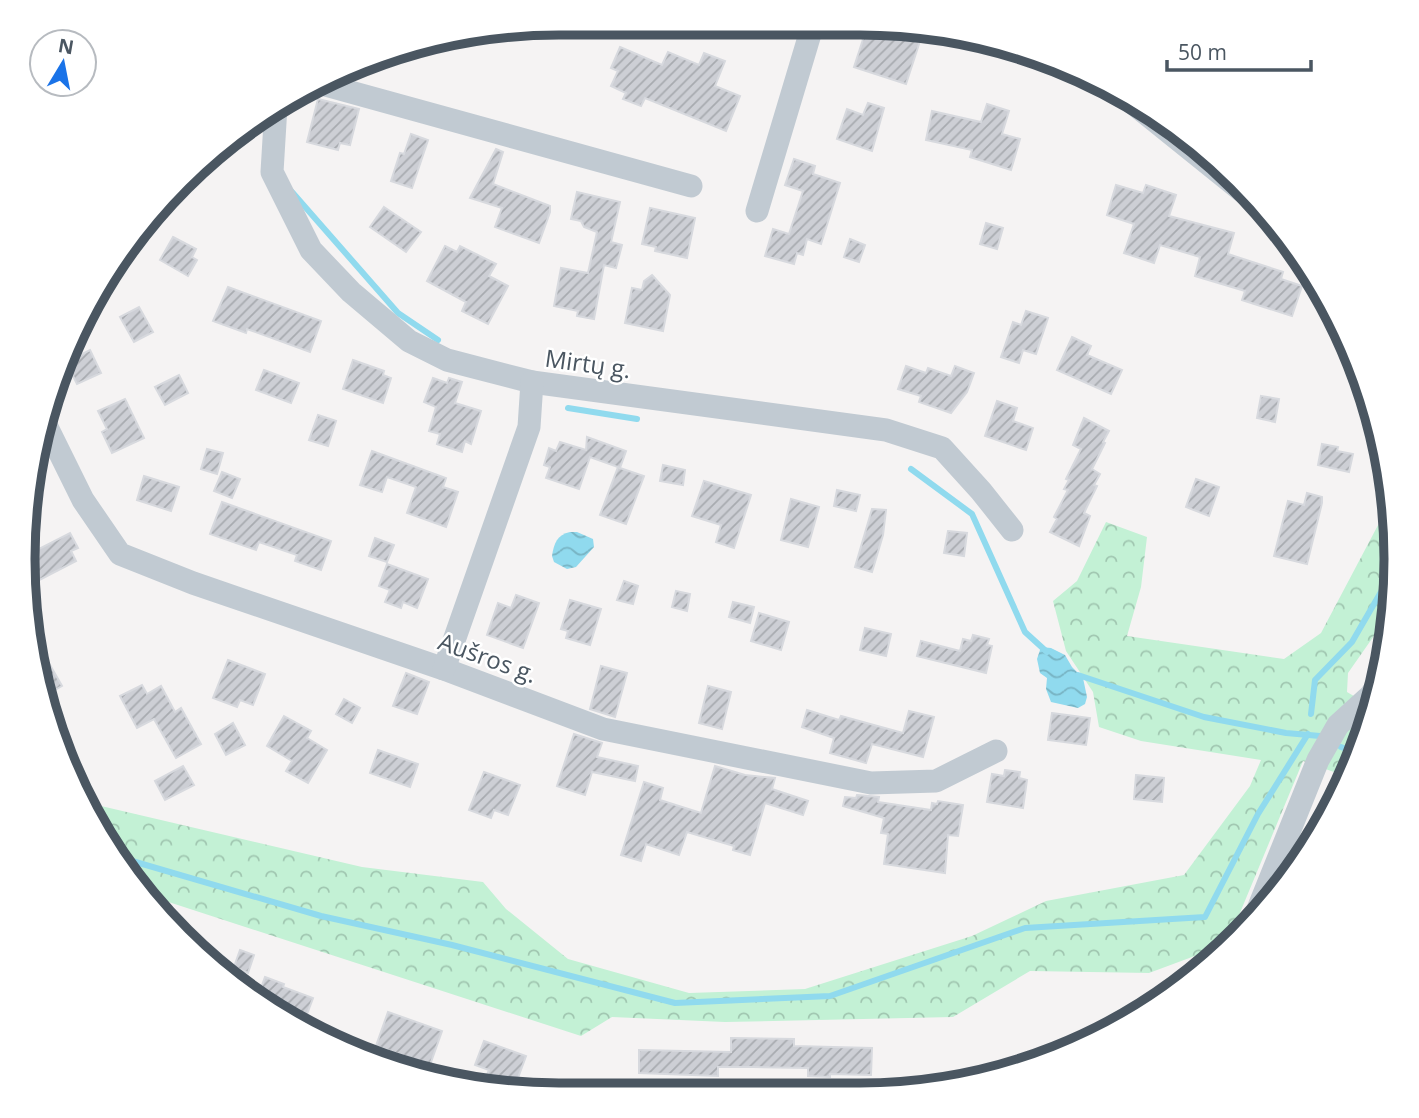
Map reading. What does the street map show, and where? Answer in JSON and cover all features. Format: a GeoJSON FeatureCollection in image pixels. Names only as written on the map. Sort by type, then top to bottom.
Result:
{"type":"FeatureCollection","features":[{"type":"Feature","properties":{"kind":"street"},"geometry":{"type":"LineString","coordinates":[[757,211],[810,35]]}},
{"type":"Feature","properties":{"kind":"street"},"geometry":{"type":"LineString","coordinates":[[332,87],[691,187]]}},
{"type":"Feature","properties":{"kind":"street","name":"Mirtų g."},"geometry":{"type":"LineString","coordinates":[[275,119],[272,172],[311,250],[351,292],[410,341],[447,360],[532,382],[886,430],[942,448],[1012,530]]}},
{"type":"Feature","properties":{"kind":"street"},"geometry":{"type":"LineString","coordinates":[[444,668],[529,427],[532,382]]}},
{"type":"Feature","properties":{"kind":"street","name":"Aušros g."},"geometry":{"type":"LineString","coordinates":[[50,434],[83,500],[120,554],[193,583],[444,668],[603,729],[871,783],[936,781],[996,751]]}},
{"type":"Feature","properties":{"kind":"street"},"geometry":{"type":"LineString","coordinates":[[1266,890],[1318,760],[1338,725],[1364,701]]}},
{"type":"Feature","properties":{"kind":"green space"},"geometry":{"type":"Polygon","coordinates":[[[1382,517],[1384,559],[1380,627],[1348,673],[1347,692],[1364,702],[1344,760],[1338,773],[1303,761],[1231,930],[1207,952],[1149,973],[1030,971],[953,1017],[725,1022],[612,1017],[581,1036],[161,900],[123,850],[96,805],[362,867],[483,882],[506,909],[568,959],[689,993],[805,989],[972,936],[1046,901],[1184,875],[1250,786],[1261,760],[1141,741],[1099,727],[1093,692],[1066,651],[1053,601],[1077,581],[1106,522],[1147,537],[1141,587],[1127,636],[1284,659],[1321,633],[1382,517]]]}},
{"type":"Feature","properties":{"kind":"water"},"geometry":{"type":"Polygon","coordinates":[[[570,532],[593,539],[594,547],[576,567],[567,569],[554,562],[552,556],[557,540],[570,532]]]}},
{"type":"Feature","properties":{"kind":"water"},"geometry":{"type":"Polygon","coordinates":[[[1041,647],[1051,648],[1065,655],[1083,678],[1087,697],[1085,704],[1078,708],[1051,702],[1046,689],[1047,678],[1040,673],[1037,659],[1041,647]]]}},
{"type":"Feature","properties":{"kind":"building"},"geometry":{"type":"Polygon","coordinates":[[[864,35],[921,38],[906,84],[854,67],[864,35]]]}},
{"type":"Feature","properties":{"kind":"building"},"geometry":{"type":"Polygon","coordinates":[[[620,47],[662,65],[668,52],[699,65],[704,53],[725,61],[715,86],[740,96],[726,131],[645,98],[641,106],[623,99],[626,93],[611,86],[618,71],[611,68],[620,47]]]}},
{"type":"Feature","properties":{"kind":"building"},"geometry":{"type":"Polygon","coordinates":[[[318,99],[359,109],[350,145],[340,143],[338,150],[307,142],[318,99]]]}},
{"type":"Feature","properties":{"kind":"building"},"geometry":{"type":"Polygon","coordinates":[[[868,103],[884,108],[872,151],[837,139],[847,109],[863,115],[868,103]]]}},
{"type":"Feature","properties":{"kind":"building"},"geometry":{"type":"Polygon","coordinates":[[[987,104],[1009,111],[1002,134],[1020,139],[1011,170],[970,157],[972,150],[926,140],[932,111],[981,122],[987,104]]]}},
{"type":"Feature","properties":{"kind":"building"},"geometry":{"type":"Polygon","coordinates":[[[411,134],[428,140],[412,188],[391,181],[400,153],[404,154],[411,134]]]}},
{"type":"Feature","properties":{"kind":"building"},"geometry":{"type":"Polygon","coordinates":[[[496,149],[503,152],[493,184],[550,206],[539,243],[495,227],[502,208],[470,198],[496,149]]]}},
{"type":"Feature","properties":{"kind":"building"},"geometry":{"type":"Polygon","coordinates":[[[794,159],[815,166],[813,174],[840,183],[821,244],[807,239],[803,255],[797,253],[794,264],[765,256],[773,229],[789,234],[803,191],[785,185],[794,159]]]}},
{"type":"Feature","properties":{"kind":"building"},"geometry":{"type":"Polygon","coordinates":[[[1116,185],[1143,193],[1146,185],[1176,195],[1169,216],[1234,233],[1228,254],[1283,272],[1281,279],[1302,286],[1292,316],[1242,300],[1245,291],[1195,276],[1200,257],[1160,245],[1154,263],[1124,253],[1134,224],[1107,215],[1116,185]]]}},
{"type":"Feature","properties":{"kind":"building"},"geometry":{"type":"Polygon","coordinates":[[[577,192],[620,202],[611,242],[622,245],[616,268],[604,265],[594,319],[577,316],[578,311],[554,306],[561,268],[588,273],[597,232],[584,227],[581,221],[571,219],[577,192]]]}},
{"type":"Feature","properties":{"kind":"building"},"geometry":{"type":"Polygon","coordinates":[[[384,207],[421,232],[406,252],[370,227],[384,207]]]}},
{"type":"Feature","properties":{"kind":"building"},"geometry":{"type":"Polygon","coordinates":[[[650,208],[695,218],[687,258],[655,251],[656,247],[642,244],[650,208]]]}},
{"type":"Feature","properties":{"kind":"building"},"geometry":{"type":"Polygon","coordinates":[[[986,223],[1003,228],[997,249],[980,244],[986,223]]]}},
{"type":"Feature","properties":{"kind":"building"},"geometry":{"type":"Polygon","coordinates":[[[173,237],[196,249],[192,257],[197,260],[188,276],[160,260],[173,237]]]}},
{"type":"Feature","properties":{"kind":"building"},"geometry":{"type":"Polygon","coordinates":[[[850,239],[865,245],[859,262],[844,257],[850,239]]]}},
{"type":"Feature","properties":{"kind":"building"},"geometry":{"type":"Polygon","coordinates":[[[445,246],[457,252],[460,246],[496,264],[489,276],[508,286],[488,324],[462,311],[466,302],[427,281],[445,246]]]}},
{"type":"Feature","properties":{"kind":"building"},"geometry":{"type":"Polygon","coordinates":[[[652,275],[670,295],[663,331],[625,323],[632,288],[642,290],[644,281],[652,275]]]}},
{"type":"Feature","properties":{"kind":"building"},"geometry":{"type":"Polygon","coordinates":[[[228,287],[321,321],[310,352],[247,329],[246,333],[213,321],[228,287]]]}},
{"type":"Feature","properties":{"kind":"building"},"geometry":{"type":"Polygon","coordinates":[[[139,307],[153,332],[134,342],[120,317],[139,307]]]}},
{"type":"Feature","properties":{"kind":"building"},"geometry":{"type":"Polygon","coordinates":[[[1026,311],[1048,318],[1036,354],[1023,350],[1019,363],[1001,357],[1013,322],[1021,325],[1026,311]]]}},
{"type":"Feature","properties":{"kind":"building"},"geometry":{"type":"Polygon","coordinates":[[[1072,337],[1091,346],[1087,355],[1122,370],[1111,394],[1057,370],[1072,337]]]}},
{"type":"Feature","properties":{"kind":"building"},"geometry":{"type":"Polygon","coordinates":[[[90,350],[101,373],[77,384],[70,371],[75,357],[90,350]]]}},
{"type":"Feature","properties":{"kind":"building"},"geometry":{"type":"Polygon","coordinates":[[[353,360],[384,371],[383,375],[391,378],[383,403],[343,389],[353,360]]]}},
{"type":"Feature","properties":{"kind":"building"},"geometry":{"type":"Polygon","coordinates":[[[906,366],[926,373],[928,368],[951,376],[955,366],[974,373],[967,392],[951,413],[919,402],[921,396],[898,389],[906,366]]]}},
{"type":"Feature","properties":{"kind":"building"},"geometry":{"type":"Polygon","coordinates":[[[264,370],[299,383],[291,403],[256,390],[264,370]]]}},
{"type":"Feature","properties":{"kind":"building"},"geometry":{"type":"Polygon","coordinates":[[[179,375],[188,393],[165,405],[155,387],[179,375]]]}},
{"type":"Feature","properties":{"kind":"building"},"geometry":{"type":"Polygon","coordinates":[[[433,378],[447,383],[449,378],[462,382],[455,403],[481,411],[471,444],[465,441],[462,452],[437,444],[440,434],[429,431],[436,407],[424,402],[433,378]]]}},
{"type":"Feature","properties":{"kind":"building"},"geometry":{"type":"Polygon","coordinates":[[[1261,396],[1279,399],[1275,422],[1257,418],[1261,396]]]}},
{"type":"Feature","properties":{"kind":"building"},"geometry":{"type":"Polygon","coordinates":[[[125,399],[144,438],[112,453],[102,432],[107,429],[98,411],[125,399]]]}},
{"type":"Feature","properties":{"kind":"building"},"geometry":{"type":"Polygon","coordinates":[[[997,401],[1017,408],[1013,421],[1033,428],[1026,450],[985,436],[997,401]]]}},
{"type":"Feature","properties":{"kind":"building"},"geometry":{"type":"Polygon","coordinates":[[[318,415],[336,421],[328,446],[309,440],[318,415]]]}},
{"type":"Feature","properties":{"kind":"building"},"geometry":{"type":"Polygon","coordinates":[[[1084,418],[1109,431],[1092,469],[1100,474],[1084,513],[1090,516],[1079,546],[1050,532],[1057,519],[1054,517],[1068,490],[1064,489],[1069,480],[1066,479],[1081,449],[1073,445],[1084,418]]]}},
{"type":"Feature","properties":{"kind":"building"},"geometry":{"type":"Polygon","coordinates":[[[587,437],[626,451],[620,468],[644,476],[626,524],[600,515],[618,467],[590,457],[579,489],[546,478],[550,467],[544,465],[549,448],[556,451],[560,442],[586,450],[587,437]]]}},
{"type":"Feature","properties":{"kind":"building"},"geometry":{"type":"Polygon","coordinates":[[[1322,444],[1353,454],[1349,472],[1318,465],[1322,444]]]}},
{"type":"Feature","properties":{"kind":"building"},"geometry":{"type":"Polygon","coordinates":[[[207,449],[223,453],[217,474],[201,469],[207,449]]]}},
{"type":"Feature","properties":{"kind":"building"},"geometry":{"type":"Polygon","coordinates":[[[372,451],[446,478],[443,487],[458,492],[446,527],[407,513],[416,487],[387,477],[382,492],[360,485],[372,451]]]}},
{"type":"Feature","properties":{"kind":"building"},"geometry":{"type":"Polygon","coordinates":[[[663,465],[685,470],[683,485],[660,481],[663,465]]]}},
{"type":"Feature","properties":{"kind":"building"},"geometry":{"type":"Polygon","coordinates":[[[222,472],[240,479],[232,498],[214,491],[222,472]]]}},
{"type":"Feature","properties":{"kind":"building"},"geometry":{"type":"Polygon","coordinates":[[[144,476],[179,487],[171,511],[137,500],[144,476]]]}},
{"type":"Feature","properties":{"kind":"building"},"geometry":{"type":"Polygon","coordinates":[[[1196,479],[1219,487],[1209,516],[1186,507],[1196,479]]]}},
{"type":"Feature","properties":{"kind":"building"},"geometry":{"type":"Polygon","coordinates":[[[704,481],[751,495],[734,548],[716,542],[721,525],[692,516],[704,481]]]}},
{"type":"Feature","properties":{"kind":"building"},"geometry":{"type":"Polygon","coordinates":[[[837,490],[860,495],[856,511],[834,506],[837,490]]]}},
{"type":"Feature","properties":{"kind":"building"},"geometry":{"type":"Polygon","coordinates":[[[1307,493],[1322,497],[1322,503],[1307,564],[1274,556],[1288,501],[1304,505],[1307,493]]]}},
{"type":"Feature","properties":{"kind":"building"},"geometry":{"type":"Polygon","coordinates":[[[791,499],[819,507],[808,547],[781,540],[791,499]]]}},
{"type":"Feature","properties":{"kind":"building"},"geometry":{"type":"Polygon","coordinates":[[[222,502],[331,541],[321,570],[295,561],[297,555],[259,542],[256,550],[210,534],[222,502]]]}},
{"type":"Feature","properties":{"kind":"building"},"geometry":{"type":"Polygon","coordinates":[[[872,509],[886,510],[883,535],[872,572],[855,567],[872,509]]]}},
{"type":"Feature","properties":{"kind":"building"},"geometry":{"type":"Polygon","coordinates":[[[948,531],[967,533],[964,556],[944,553],[948,531]]]}},
{"type":"Feature","properties":{"kind":"building"},"geometry":{"type":"Polygon","coordinates":[[[70,533],[78,548],[71,551],[76,561],[36,582],[35,551],[70,533]]]}},
{"type":"Feature","properties":{"kind":"building"},"geometry":{"type":"Polygon","coordinates":[[[375,538],[394,545],[387,562],[369,556],[375,538]]]}},
{"type":"Feature","properties":{"kind":"building"},"geometry":{"type":"Polygon","coordinates":[[[387,564],[428,579],[417,608],[403,602],[401,608],[385,602],[390,590],[379,586],[387,564]]]}},
{"type":"Feature","properties":{"kind":"building"},"geometry":{"type":"Polygon","coordinates":[[[624,581],[638,586],[633,604],[617,600],[624,581]]]}},
{"type":"Feature","properties":{"kind":"building"},"geometry":{"type":"Polygon","coordinates":[[[676,591],[690,594],[687,611],[672,607],[676,591]]]}},
{"type":"Feature","properties":{"kind":"building"},"geometry":{"type":"Polygon","coordinates":[[[516,595],[539,603],[523,648],[487,635],[498,603],[511,608],[516,595]]]}},
{"type":"Feature","properties":{"kind":"building"},"geometry":{"type":"Polygon","coordinates":[[[570,600],[601,609],[590,645],[566,638],[568,631],[561,629],[570,600]]]}},
{"type":"Feature","properties":{"kind":"building"},"geometry":{"type":"Polygon","coordinates":[[[733,602],[754,607],[750,623],[729,617],[733,602]]]}},
{"type":"Feature","properties":{"kind":"building"},"geometry":{"type":"Polygon","coordinates":[[[759,613],[789,622],[781,650],[751,641],[759,613]]]}},
{"type":"Feature","properties":{"kind":"building"},"geometry":{"type":"Polygon","coordinates":[[[865,628],[891,634],[886,656],[860,650],[865,628]]]}},
{"type":"Feature","properties":{"kind":"building"},"geometry":{"type":"Polygon","coordinates":[[[973,635],[989,639],[987,645],[992,646],[986,673],[917,656],[921,641],[960,651],[963,639],[971,641],[973,635]]]}},
{"type":"Feature","properties":{"kind":"building"},"geometry":{"type":"Polygon","coordinates":[[[228,660],[265,674],[253,705],[240,700],[237,707],[213,698],[228,660]]]}},
{"type":"Feature","properties":{"kind":"building"},"geometry":{"type":"Polygon","coordinates":[[[50,665],[62,686],[52,692],[46,667],[50,665]]]}},
{"type":"Feature","properties":{"kind":"building"},"geometry":{"type":"Polygon","coordinates":[[[601,666],[627,673],[615,717],[590,709],[601,666]]]}},
{"type":"Feature","properties":{"kind":"building"},"geometry":{"type":"Polygon","coordinates":[[[406,673],[429,682],[417,714],[393,706],[406,673]]]}},
{"type":"Feature","properties":{"kind":"building"},"geometry":{"type":"Polygon","coordinates":[[[142,685],[147,694],[161,686],[175,712],[181,708],[201,744],[176,758],[154,719],[137,728],[120,696],[142,685]]]}},
{"type":"Feature","properties":{"kind":"building"},"geometry":{"type":"Polygon","coordinates":[[[708,686],[731,692],[722,729],[699,723],[708,686]]]}},
{"type":"Feature","properties":{"kind":"building"},"geometry":{"type":"Polygon","coordinates":[[[344,699],[360,708],[352,723],[336,714],[344,699]]]}},
{"type":"Feature","properties":{"kind":"building"},"geometry":{"type":"Polygon","coordinates":[[[807,710],[839,720],[841,716],[903,733],[909,711],[934,717],[923,757],[872,744],[866,763],[830,753],[834,738],[802,727],[807,710]]]}},
{"type":"Feature","properties":{"kind":"building"},"geometry":{"type":"Polygon","coordinates":[[[1052,713],[1090,718],[1086,745],[1048,740],[1052,713]]]}},
{"type":"Feature","properties":{"kind":"building"},"geometry":{"type":"Polygon","coordinates":[[[284,716],[311,731],[307,738],[327,750],[308,783],[286,771],[292,761],[267,746],[284,716]]]}},
{"type":"Feature","properties":{"kind":"building"},"geometry":{"type":"Polygon","coordinates":[[[233,723],[245,745],[226,755],[215,734],[233,723]]]}},
{"type":"Feature","properties":{"kind":"building"},"geometry":{"type":"Polygon","coordinates":[[[574,734],[602,743],[597,757],[638,766],[635,781],[592,772],[585,795],[557,786],[574,734]]]}},
{"type":"Feature","properties":{"kind":"building"},"geometry":{"type":"Polygon","coordinates":[[[378,750],[418,764],[410,787],[370,773],[378,750]]]}},
{"type":"Feature","properties":{"kind":"building"},"geometry":{"type":"Polygon","coordinates":[[[183,766],[194,785],[165,800],[155,781],[183,766]]]}},
{"type":"Feature","properties":{"kind":"building"},"geometry":{"type":"Polygon","coordinates":[[[715,766],[745,775],[775,778],[772,789],[808,801],[803,815],[765,803],[750,855],[733,850],[734,846],[687,832],[679,855],[646,844],[641,861],[621,855],[644,782],[663,788],[660,800],[701,813],[715,766]]]}},
{"type":"Feature","properties":{"kind":"building"},"geometry":{"type":"Polygon","coordinates":[[[1005,770],[1020,772],[1019,778],[1027,780],[1023,808],[987,802],[992,774],[1004,776],[1005,770]]]}},
{"type":"Feature","properties":{"kind":"building"},"geometry":{"type":"Polygon","coordinates":[[[484,772],[520,785],[508,815],[494,810],[491,818],[469,810],[484,772]]]}},
{"type":"Feature","properties":{"kind":"building"},"geometry":{"type":"Polygon","coordinates":[[[1136,775],[1164,778],[1162,802],[1134,799],[1136,775]]]}},
{"type":"Feature","properties":{"kind":"building"},"geometry":{"type":"Polygon","coordinates":[[[857,795],[879,797],[878,802],[931,810],[932,803],[937,804],[938,801],[963,805],[958,836],[948,835],[945,873],[884,864],[888,834],[881,833],[884,818],[843,806],[845,797],[856,798],[857,795]]]}},
{"type":"Feature","properties":{"kind":"building"},"geometry":{"type":"Polygon","coordinates":[[[240,950],[254,955],[248,973],[234,967],[240,950]]]}},
{"type":"Feature","properties":{"kind":"building"},"geometry":{"type":"Polygon","coordinates":[[[265,977],[313,998],[306,1018],[297,1013],[260,990],[265,977]]]}},
{"type":"Feature","properties":{"kind":"building"},"geometry":{"type":"Polygon","coordinates":[[[388,1012],[442,1031],[430,1065],[376,1046],[388,1012]]]}},
{"type":"Feature","properties":{"kind":"building"},"geometry":{"type":"Polygon","coordinates":[[[731,1038],[794,1039],[794,1046],[872,1048],[871,1075],[808,1076],[808,1068],[753,1067],[718,1067],[718,1076],[639,1073],[639,1050],[731,1052],[731,1038]]]}},
{"type":"Feature","properties":{"kind":"building"},"geometry":{"type":"Polygon","coordinates":[[[484,1041],[526,1056],[517,1081],[486,1077],[489,1070],[475,1065],[484,1041]]]}},
{"type":"Feature","properties":{"kind":"waterway"},"geometry":{"type":"LineString","coordinates":[[292,192],[398,313],[438,340]]}},
{"type":"Feature","properties":{"kind":"waterway"},"geometry":{"type":"LineString","coordinates":[[568,408],[637,419]]}},
{"type":"Feature","properties":{"kind":"waterway"},"geometry":{"type":"LineString","coordinates":[[911,469],[972,514],[1025,632],[1047,652]]}},
{"type":"Feature","properties":{"kind":"waterway"},"geometry":{"type":"LineString","coordinates":[[1311,714],[1315,680],[1352,642],[1383,588]]}},
{"type":"Feature","properties":{"kind":"waterway"},"geometry":{"type":"LineString","coordinates":[[1078,675],[1204,717],[1286,733],[1320,736]]}},
{"type":"Feature","properties":{"kind":"waterway"},"geometry":{"type":"LineString","coordinates":[[131,861],[321,916],[452,945],[675,1003],[830,996],[1025,928],[1205,917],[1258,814],[1308,734]]}},
{"type":"Feature","properties":{"kind":"waterway"},"geometry":{"type":"LineString","coordinates":[[1341,747],[1348,750]]}}]}
